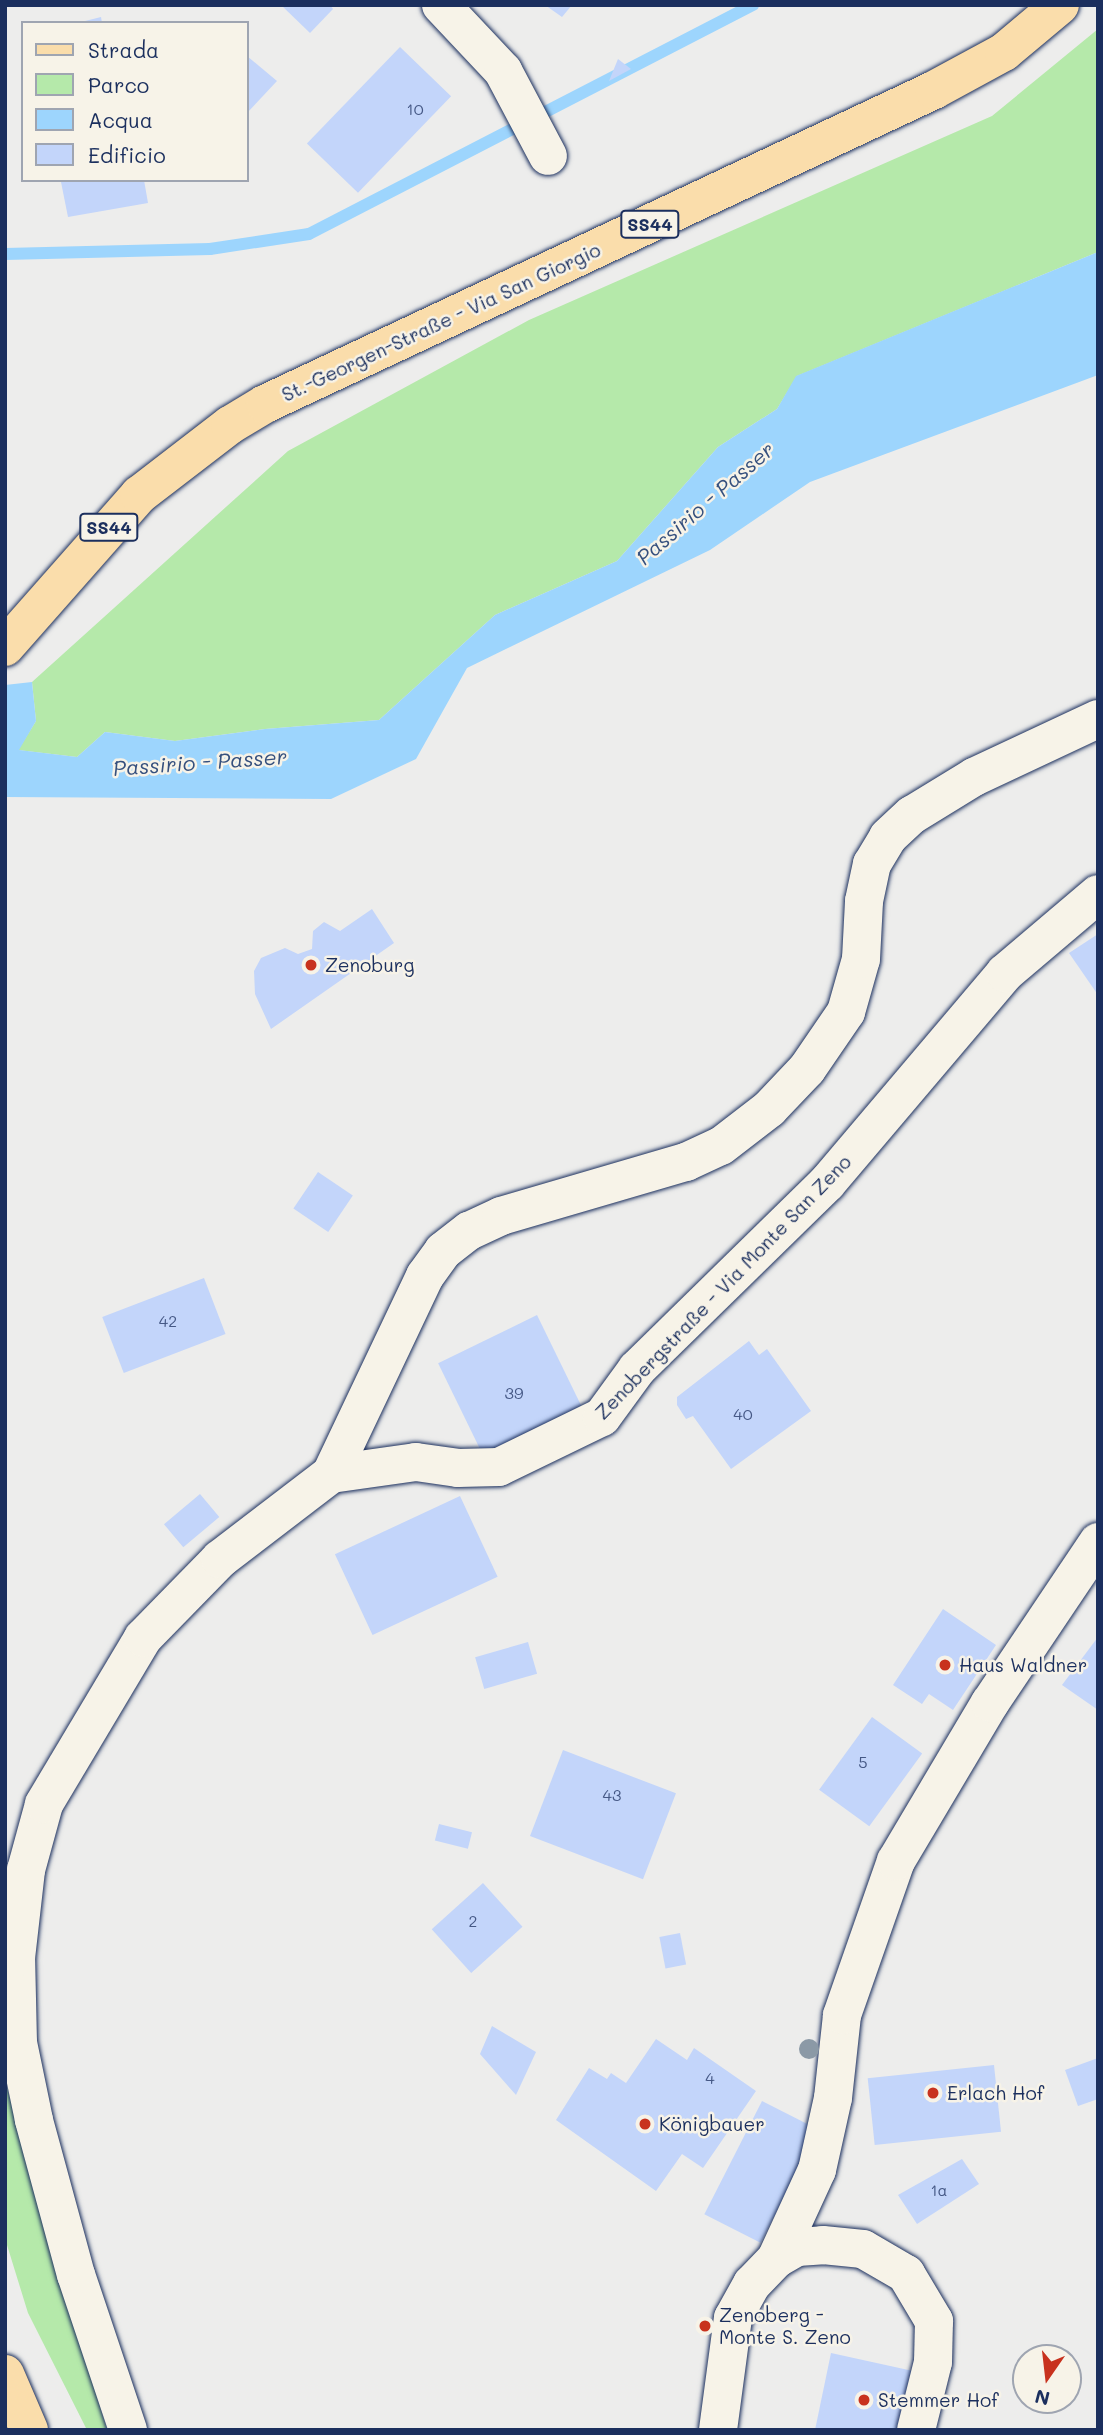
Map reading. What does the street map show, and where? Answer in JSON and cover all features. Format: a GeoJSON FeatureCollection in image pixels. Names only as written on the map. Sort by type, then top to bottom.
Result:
{"type":"FeatureCollection","features":[{"type":"Feature","properties":{"kind":"main road","name":"St.-Georgen-Straße - Via San Giorgio"},"geometry":{"type":"LineString","coordinates":[[5,647],[139,495],[230,425],[265,404],[934,90],[1004,52],[1060,5]]}},
{"type":"Feature","properties":{"kind":"main road"},"geometry":{"type":"LineString","coordinates":[[5,2374],[20,2424]]}},
{"type":"Feature","properties":{"kind":"street"},"geometry":{"type":"LineString","coordinates":[[441,5],[503,71],[548,156]]}},
{"type":"Feature","properties":{"kind":"street","name":"Zenobergstraße - Via Monte San Zeno"},"geometry":{"type":"LineString","coordinates":[[128,2430],[76,2275],[34,2120],[18,2043],[16,1958],[26,1870],[44,1804],[143,1638],[220,1559],[331,1474],[425,1276],[443,1251],[469,1231],[501,1216],[686,1162],[721,1146],[769,1109],[807,1069],[846,1012],[860,960],[864,901],[872,864],[888,836],[912,815],[974,777],[1098,719]]}},
{"type":"Feature","properties":{"kind":"street","name":"Zenobergstraße - Via Monte San Zeno"},"geometry":{"type":"LineString","coordinates":[[331,1474],[416,1462],[458,1468],[499,1467],[602,1417],[637,1369],[827,1183],[1005,973],[1098,894]]}},
{"type":"Feature","properties":{"kind":"street"},"geometry":{"type":"LineString","coordinates":[[776,2259],[817,2170],[833,2098],[842,2015],[895,1861],[990,1703],[1098,1542]]}},
{"type":"Feature","properties":{"kind":"street"},"geometry":{"type":"LineString","coordinates":[[718,2430],[733,2318],[752,2284],[776,2259],[797,2247],[823,2245],[863,2249],[906,2274],[934,2321],[933,2362],[916,2430]]}},
{"type":"Feature","properties":{"kind":"green space"},"geometry":{"type":"Polygon","coordinates":[[[1098,29],[1098,252],[797,376],[777,409],[718,447],[617,561],[495,615],[379,720],[265,729],[175,741],[105,732],[77,757],[18,750],[36,721],[32,682],[288,451],[529,320],[992,116],[1098,29]]]}},
{"type":"Feature","properties":{"kind":"green space"},"geometry":{"type":"Polygon","coordinates":[[[5,2080],[107,2430],[87,2430],[28,2313],[7,2245],[5,2080]]]}},
{"type":"Feature","properties":{"kind":"water","name":"Passirio - Passer"},"geometry":{"type":"Polygon","coordinates":[[[1098,252],[1098,375],[810,482],[710,550],[467,668],[416,759],[331,799],[5,797],[5,685],[32,682],[36,721],[19,750],[77,757],[105,732],[175,741],[265,729],[379,720],[495,615],[617,561],[718,447],[777,409],[796,376],[1098,252]]]}},
{"type":"Feature","properties":{"kind":"building"},"geometry":{"type":"Polygon","coordinates":[[[281,5],[330,5],[333,9],[310,33],[281,5]]]}},
{"type":"Feature","properties":{"kind":"building"},"geometry":{"type":"Polygon","coordinates":[[[545,5],[572,5],[562,17],[545,5]]]}},
{"type":"Feature","properties":{"kind":"building"},"geometry":{"type":"Polygon","coordinates":[[[101,17],[102,21],[85,21],[101,17]]]}},
{"type":"Feature","properties":{"kind":"building"},"geometry":{"type":"Polygon","coordinates":[[[400,47],[451,96],[358,193],[307,143],[400,47]]]}},
{"type":"Feature","properties":{"kind":"building"},"geometry":{"type":"Polygon","coordinates":[[[248,57],[277,81],[248,112],[248,57]]]}},
{"type":"Feature","properties":{"kind":"building"},"geometry":{"type":"Polygon","coordinates":[[[618,59],[631,69],[609,81],[618,59]]]}},
{"type":"Feature","properties":{"kind":"building"},"geometry":{"type":"Polygon","coordinates":[[[61,182],[144,182],[148,203],[68,217],[61,182]]]}},
{"type":"Feature","properties":{"kind":"building","name":"Zenoburg"},"geometry":{"type":"Polygon","coordinates":[[[372,909],[394,943],[271,1029],[255,994],[254,971],[261,958],[285,948],[298,954],[312,949],[313,931],[324,922],[340,931],[372,909]]]}},
{"type":"Feature","properties":{"kind":"building"},"geometry":{"type":"Polygon","coordinates":[[[1098,934],[1098,995],[1069,953],[1098,934]]]}},
{"type":"Feature","properties":{"kind":"building"},"geometry":{"type":"Polygon","coordinates":[[[318,1172],[353,1195],[328,1232],[293,1208],[318,1172]]]}},
{"type":"Feature","properties":{"kind":"building"},"geometry":{"type":"Polygon","coordinates":[[[204,1278],[226,1334],[124,1373],[102,1317],[204,1278]]]}},
{"type":"Feature","properties":{"kind":"building"},"geometry":{"type":"Polygon","coordinates":[[[537,1315],[583,1410],[485,1458],[438,1363],[537,1315]]]}},
{"type":"Feature","properties":{"kind":"building"},"geometry":{"type":"Polygon","coordinates":[[[749,1341],[759,1355],[767,1349],[811,1411],[731,1469],[693,1416],[686,1419],[677,1405],[677,1397],[749,1341]]]}},
{"type":"Feature","properties":{"kind":"building"},"geometry":{"type":"Polygon","coordinates":[[[200,1494],[219,1517],[183,1547],[164,1524],[200,1494]]]}},
{"type":"Feature","properties":{"kind":"building"},"geometry":{"type":"Polygon","coordinates":[[[460,1496],[498,1577],[373,1635],[335,1554],[460,1496]]]}},
{"type":"Feature","properties":{"kind":"building","name":"Haus Waldner"},"geometry":{"type":"Polygon","coordinates":[[[943,1609],[996,1645],[953,1710],[929,1694],[922,1704],[893,1685],[943,1609]]]}},
{"type":"Feature","properties":{"kind":"building"},"geometry":{"type":"Polygon","coordinates":[[[1098,1637],[1098,1710],[1062,1685],[1098,1637]]]}},
{"type":"Feature","properties":{"kind":"building"},"geometry":{"type":"Polygon","coordinates":[[[528,1642],[537,1674],[484,1689],[475,1657],[528,1642]]]}},
{"type":"Feature","properties":{"kind":"building"},"geometry":{"type":"Polygon","coordinates":[[[872,1717],[922,1753],[869,1826],[819,1790],[872,1717]]]}},
{"type":"Feature","properties":{"kind":"building"},"geometry":{"type":"Polygon","coordinates":[[[563,1750],[676,1793],[643,1879],[530,1836],[563,1750]]]}},
{"type":"Feature","properties":{"kind":"building"},"geometry":{"type":"Polygon","coordinates":[[[439,1824],[472,1832],[468,1849],[435,1840],[439,1824]]]}},
{"type":"Feature","properties":{"kind":"building"},"geometry":{"type":"Polygon","coordinates":[[[483,1883],[522,1927],[471,1973],[432,1929],[483,1883]]]}},
{"type":"Feature","properties":{"kind":"building"},"geometry":{"type":"Polygon","coordinates":[[[680,1933],[686,1964],[665,1968],[659,1937],[680,1933]]]}},
{"type":"Feature","properties":{"kind":"building"},"geometry":{"type":"Polygon","coordinates":[[[492,2026],[536,2052],[516,2095],[480,2054],[492,2026]]]}},
{"type":"Feature","properties":{"kind":"building"},"geometry":{"type":"Polygon","coordinates":[[[656,2039],[687,2060],[694,2048],[756,2091],[703,2168],[682,2154],[656,2191],[556,2120],[589,2068],[607,2079],[611,2073],[626,2083],[656,2039]]]}},
{"type":"Feature","properties":{"kind":"building"},"geometry":{"type":"Polygon","coordinates":[[[1098,2058],[1098,2099],[1078,2106],[1065,2070],[1098,2058]]]}},
{"type":"Feature","properties":{"kind":"building","name":"Erlach Hof"},"geometry":{"type":"Polygon","coordinates":[[[994,2065],[1001,2132],[875,2145],[868,2078],[994,2065]]]}},
{"type":"Feature","properties":{"kind":"building"},"geometry":{"type":"Polygon","coordinates":[[[762,2101],[818,2130],[760,2243],[704,2214],[762,2101]]]}},
{"type":"Feature","properties":{"kind":"building"},"geometry":{"type":"Polygon","coordinates":[[[962,2159],[979,2184],[917,2224],[898,2195],[962,2159]]]}},
{"type":"Feature","properties":{"kind":"building","name":"Stemmer Hof"},"geometry":{"type":"Polygon","coordinates":[[[831,2353],[913,2371],[900,2430],[815,2430],[831,2353]]]}},
{"type":"Feature","properties":{"kind":"waterway"},"geometry":{"type":"LineString","coordinates":[[5,254],[210,249],[309,234],[753,5]]}},
{"type":"Feature","properties":{"kind":"place","name":"Zenoburg"},"geometry":{"type":"Point","coordinates":[311,965]}},
{"type":"Feature","properties":{"kind":"place","name":"Haus Waldner"},"geometry":{"type":"Point","coordinates":[945,1665]}},
{"type":"Feature","properties":{"kind":"place","name":"Erlach Hof"},"geometry":{"type":"Point","coordinates":[933,2093]}},
{"type":"Feature","properties":{"kind":"place","name":"Königbauer"},"geometry":{"type":"Point","coordinates":[645,2124]}},
{"type":"Feature","properties":{"kind":"place","name":"Zenoberg - Monte S. Zeno"},"geometry":{"type":"Point","coordinates":[705,2326]}},
{"type":"Feature","properties":{"kind":"place","name":"Stemmer Hof"},"geometry":{"type":"Point","coordinates":[864,2400]}}]}
